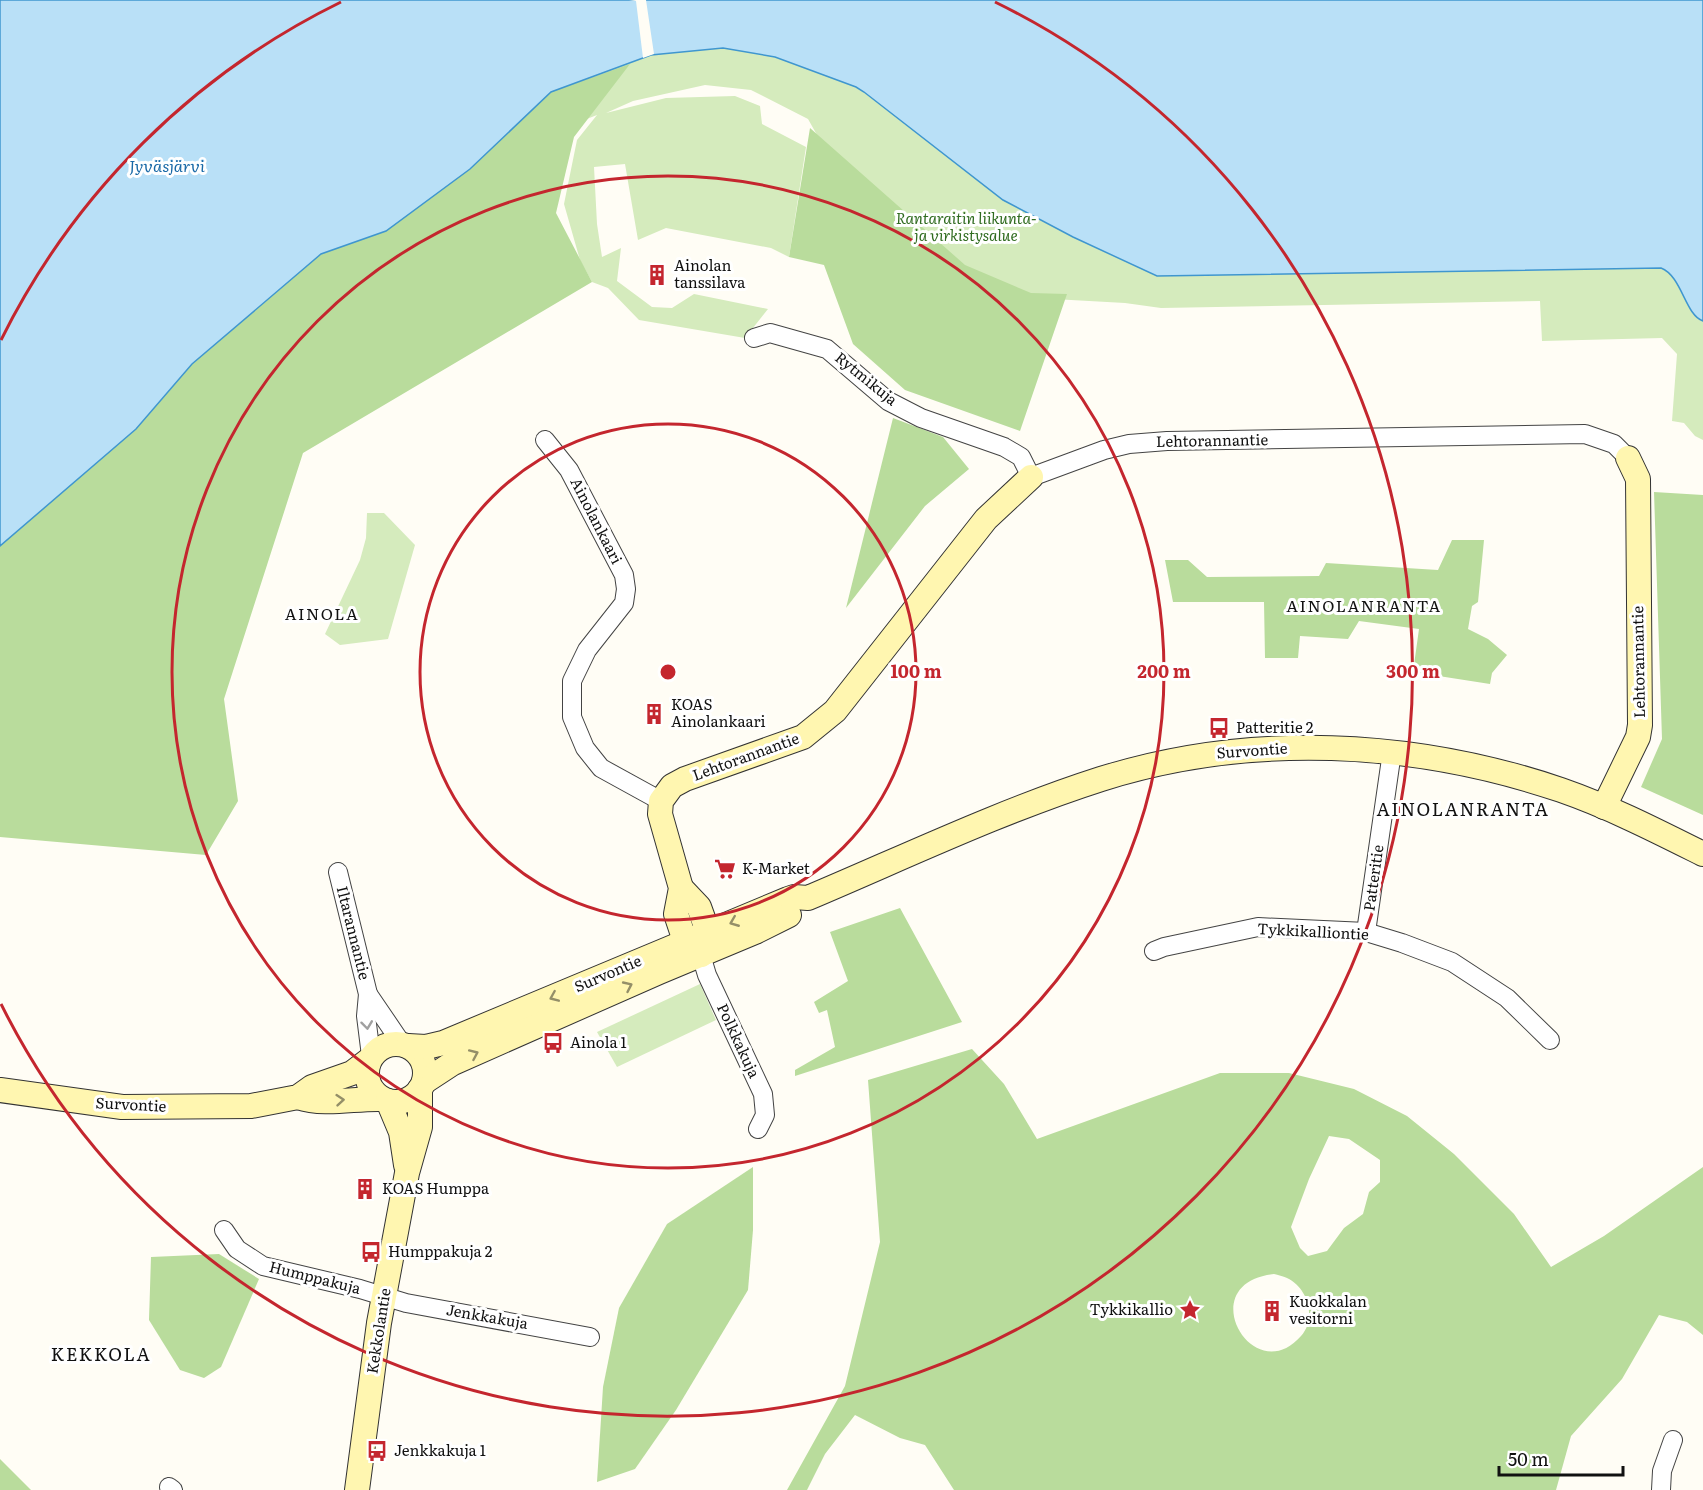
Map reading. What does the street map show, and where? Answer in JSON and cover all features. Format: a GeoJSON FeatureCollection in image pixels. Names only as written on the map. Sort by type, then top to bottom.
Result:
{"type":"FeatureCollection","features":[{"type":"Feature","properties":{"kind":"main road","name":"Lehtorannantie"},"geometry":{"type":"LineString","coordinates":[[1604,807],[1638,737],[1640,724],[1638,478],[1628,458]]}},
{"type":"Feature","properties":{"kind":"main road","name":"Lehtorannantie"},"geometry":{"type":"LineString","coordinates":[[662,801],[672,786],[685,779],[803,737],[835,711],[986,519],[1031,477]]}},
{"type":"Feature","properties":{"kind":"main road","name":"Survontie"},"geometry":{"type":"LineString","coordinates":[[405,1045],[426,1047],[443,1043],[698,943],[755,932],[800,910],[808,898],[1059,793],[1141,768],[1203,755],[1254,750],[1353,748],[1422,756],[1480,767],[1561,790],[1604,807],[1703,854]]}},
{"type":"Feature","properties":{"kind":"main road"},"geometry":{"type":"LineString","coordinates":[[662,801],[660,814],[681,888],[676,914],[698,943]]}},
{"type":"Feature","properties":{"kind":"main road","name":"Survontie"},"geometry":{"type":"LineString","coordinates":[[422,1086],[453,1063],[659,972],[698,943]]}},
{"type":"Feature","properties":{"kind":"main road"},"geometry":{"type":"LineString","coordinates":[[393,1043],[405,1045],[421,1057],[425,1074],[422,1086],[416,1095],[403,1102],[386,1100],[370,1086],[367,1078],[370,1058],[385,1045],[393,1043]]}},
{"type":"Feature","properties":{"kind":"main road","name":"Survontie"},"geometry":{"type":"LineString","coordinates":[[0,1090],[122,1107],[251,1106],[298,1097],[312,1087],[352,1073],[370,1058]]}},
{"type":"Feature","properties":{"kind":"main road","name":"Kekkolantie"},"geometry":{"type":"LineString","coordinates":[[357,1490],[379,1323],[408,1173],[420,1127],[422,1086]]}},
{"type":"Feature","properties":{"kind":"main road","name":"Survontie"},"geometry":{"type":"LineString","coordinates":[[298,1097],[315,1102],[362,1098],[386,1100]]}},
{"type":"Feature","properties":{"kind":"main road","name":"Kekkolantie"},"geometry":{"type":"LineString","coordinates":[[386,1100],[401,1132],[408,1173]]}},
{"type":"Feature","properties":{"kind":"street","name":"Rytmikuja"},"geometry":{"type":"LineString","coordinates":[[754,338],[770,333],[827,349],[888,401],[921,418],[1004,447],[1021,457],[1031,477]]}},
{"type":"Feature","properties":{"kind":"street","name":"Lehtorannantie"},"geometry":{"type":"LineString","coordinates":[[1031,477],[1104,450],[1129,444],[1167,441],[1585,434],[1614,444],[1628,458]]}},
{"type":"Feature","properties":{"kind":"street","name":"Ainolankaari"},"geometry":{"type":"LineString","coordinates":[[545,440],[569,470],[624,575],[626,589],[624,603],[587,650],[572,681],[572,717],[585,748],[601,768],[662,801]]}},
{"type":"Feature","properties":{"kind":"street","name":"Patteritie"},"geometry":{"type":"LineString","coordinates":[[1366,932],[1392,752]]}},
{"type":"Feature","properties":{"kind":"street","name":"Iltarannantie"},"geometry":{"type":"LineString","coordinates":[[338,872],[368,994],[366,1016],[370,1058]]}},
{"type":"Feature","properties":{"kind":"street","name":"Tykkikalliontie"},"geometry":{"type":"LineString","coordinates":[[1154,951],[1258,927],[1366,932],[1452,962],[1507,998],[1550,1040]]}},
{"type":"Feature","properties":{"kind":"street","name":"Polkkakuja"},"geometry":{"type":"LineString","coordinates":[[698,943],[708,975],[763,1094],[765,1114],[758,1129]]}},
{"type":"Feature","properties":{"kind":"street","name":"Iltarannantie"},"geometry":{"type":"LineString","coordinates":[[368,994],[405,1045]]}},
{"type":"Feature","properties":{"kind":"street","name":"Humppakuja"},"geometry":{"type":"LineString","coordinates":[[224,1230],[237,1249],[263,1266],[384,1295]]}},
{"type":"Feature","properties":{"kind":"street","name":"Jenkkakuja"},"geometry":{"type":"LineString","coordinates":[[384,1295],[406,1303],[590,1336]]}},
{"type":"Feature","properties":{"kind":"street"},"geometry":{"type":"LineString","coordinates":[[1661,1490],[1662,1471],[1673,1440]]}},
{"type":"Feature","properties":{"kind":"green space","name":"Rantaraitin liikunta- ja virkistysalue"},"geometry":{"type":"Polygon","coordinates":[[[568,0],[1456,227],[1471,271],[1564,270],[1565,231],[1703,259],[1703,440],[1695,436],[1684,423],[1672,421],[1677,354],[1662,338],[1542,341],[1540,301],[1161,308],[1125,303],[1035,298],[985,287],[830,158],[808,119],[751,90],[705,85],[633,101],[606,113],[666,98],[735,96],[760,106],[762,124],[806,147],[789,257],[771,248],[666,228],[638,240],[625,164],[594,167],[597,224],[602,257],[621,248],[617,281],[652,307],[672,308],[694,294],[768,309],[745,338],[639,320],[608,288],[592,282],[580,260],[564,204],[577,140],[597,115],[569,126],[0,613],[0,455],[568,0]]]}},
{"type":"Feature","properties":{"kind":"green space"},"geometry":{"type":"Polygon","coordinates":[[[630,64],[574,137],[556,213],[592,282],[303,453],[224,699],[238,801],[206,855],[0,837],[0,546],[136,429],[192,364],[321,254],[386,231],[470,169],[551,92],[630,64]]]}},
{"type":"Feature","properties":{"kind":"green space"},"geometry":{"type":"Polygon","coordinates":[[[810,128],[965,265],[1031,293],[1067,294],[1020,431],[905,390],[853,344],[824,265],[789,257],[810,128]]]}},
{"type":"Feature","properties":{"kind":"green space"},"geometry":{"type":"Polygon","coordinates":[[[893,418],[943,437],[969,469],[925,506],[846,608],[893,418]]]}},
{"type":"Feature","properties":{"kind":"green space"},"geometry":{"type":"Polygon","coordinates":[[[1654,492],[1703,495],[1703,815],[1641,787],[1662,739],[1654,492]]]}},
{"type":"Feature","properties":{"kind":"green space"},"geometry":{"type":"Polygon","coordinates":[[[367,513],[384,513],[415,545],[388,639],[340,645],[325,634],[360,560],[366,538],[367,513]]]}},
{"type":"Feature","properties":{"kind":"green space"},"geometry":{"type":"Polygon","coordinates":[[[1452,540],[1484,540],[1478,602],[1472,606],[1468,629],[1488,639],[1507,655],[1492,673],[1490,684],[1413,672],[1419,629],[1359,621],[1348,639],[1300,636],[1298,658],[1265,658],[1264,602],[1173,602],[1165,560],[1188,560],[1207,577],[1319,576],[1326,563],[1438,570],[1452,540]]]}},
{"type":"Feature","properties":{"kind":"green space"},"geometry":{"type":"Polygon","coordinates":[[[900,908],[962,1022],[795,1076],[795,1070],[835,1047],[827,1010],[819,1013],[814,1002],[848,981],[830,932],[900,908]]]}},
{"type":"Feature","properties":{"kind":"green space"},"geometry":{"type":"Polygon","coordinates":[[[700,984],[716,1020],[617,1067],[597,1032],[700,984]]]}},
{"type":"Feature","properties":{"kind":"green space"},"geometry":{"type":"Polygon","coordinates":[[[972,1049],[1004,1084],[1037,1139],[1220,1073],[1289,1073],[1354,1089],[1407,1116],[1454,1154],[1514,1214],[1551,1267],[1604,1236],[1703,1167],[1703,1335],[1687,1322],[1659,1315],[1622,1379],[1571,1436],[1556,1490],[954,1490],[925,1445],[900,1438],[855,1415],[825,1454],[807,1490],[787,1490],[845,1386],[880,1242],[868,1080],[972,1049]],[[1329,1136],[1309,1179],[1291,1227],[1300,1248],[1308,1256],[1327,1251],[1344,1228],[1363,1214],[1369,1192],[1380,1182],[1380,1160],[1349,1139],[1329,1136]],[[1274,1274],[1249,1282],[1236,1295],[1233,1312],[1238,1329],[1249,1343],[1265,1351],[1283,1349],[1301,1336],[1309,1321],[1308,1304],[1300,1289],[1287,1278],[1274,1274]]]}},
{"type":"Feature","properties":{"kind":"green space"},"geometry":{"type":"Polygon","coordinates":[[[753,1167],[753,1230],[748,1290],[676,1410],[635,1469],[597,1482],[603,1387],[619,1308],[667,1224],[753,1167]]]}},
{"type":"Feature","properties":{"kind":"green space"},"geometry":{"type":"Polygon","coordinates":[[[219,1254],[259,1279],[221,1367],[204,1378],[180,1370],[149,1320],[151,1257],[219,1254]]]}},
{"type":"Feature","properties":{"kind":"green space"},"geometry":{"type":"Polygon","coordinates":[[[0,1459],[31,1490],[0,1490],[0,1459]]]}},
{"type":"Feature","properties":{"kind":"water","name":"Jyväsjärvi"},"geometry":{"type":"Polygon","coordinates":[[[0,0],[1703,0],[1703,321],[1692,311],[1674,279],[1661,268],[1157,276],[1073,237],[1003,200],[856,87],[775,57],[723,48],[651,55],[551,92],[470,169],[386,231],[321,254],[192,364],[136,429],[0,546],[0,0]]]}},
{"type":"Feature","properties":{"kind":"pier"},"geometry":{"type":"Polygon","coordinates":[[[629,0],[646,0],[654,54],[643,58],[636,1],[629,0]]]}},
{"type":"Feature","properties":{"kind":"place","name":"Ainolan tanssilava"},"geometry":{"type":"Point","coordinates":[657,275]}},
{"type":"Feature","properties":{"kind":"place","name":"KOAS Ainolankaari"},"geometry":{"type":"Point","coordinates":[654,714]}},
{"type":"Feature","properties":{"kind":"place","name":"Patteritie 2"},"geometry":{"type":"Point","coordinates":[1219,728]}},
{"type":"Feature","properties":{"kind":"place","name":"K-Market"},"geometry":{"type":"Point","coordinates":[725,869]}},
{"type":"Feature","properties":{"kind":"place","name":"Ainola 1"},"geometry":{"type":"Point","coordinates":[553,1043]}},
{"type":"Feature","properties":{"kind":"place","name":"KOAS Humppa"},"geometry":{"type":"Point","coordinates":[365,1189]}},
{"type":"Feature","properties":{"kind":"place","name":"Humppakuja 2"},"geometry":{"type":"Point","coordinates":[371,1252]}},
{"type":"Feature","properties":{"kind":"place","name":"Tykkikallio"},"geometry":{"type":"Point","coordinates":[1190,1310]}},
{"type":"Feature","properties":{"kind":"place","name":"Kuokkalan vesitorni"},"geometry":{"type":"Point","coordinates":[1272,1311]}},
{"type":"Feature","properties":{"kind":"place","name":"Jenkkakuja 1"},"geometry":{"type":"Point","coordinates":[377,1451]}},
{"type":"Feature","properties":{"kind":"district","name":"AINOLANRANTA"},"geometry":{"type":"Point","coordinates":[1364,606]}},
{"type":"Feature","properties":{"kind":"district","name":"AINOLA"},"geometry":{"type":"Point","coordinates":[322,614]}},
{"type":"Feature","properties":{"kind":"district","name":"AINOLANRANTA"},"geometry":{"type":"Point","coordinates":[1463,810]}},
{"type":"Feature","properties":{"kind":"district","name":"KEKKOLA"},"geometry":{"type":"Point","coordinates":[101,1355]}}]}
